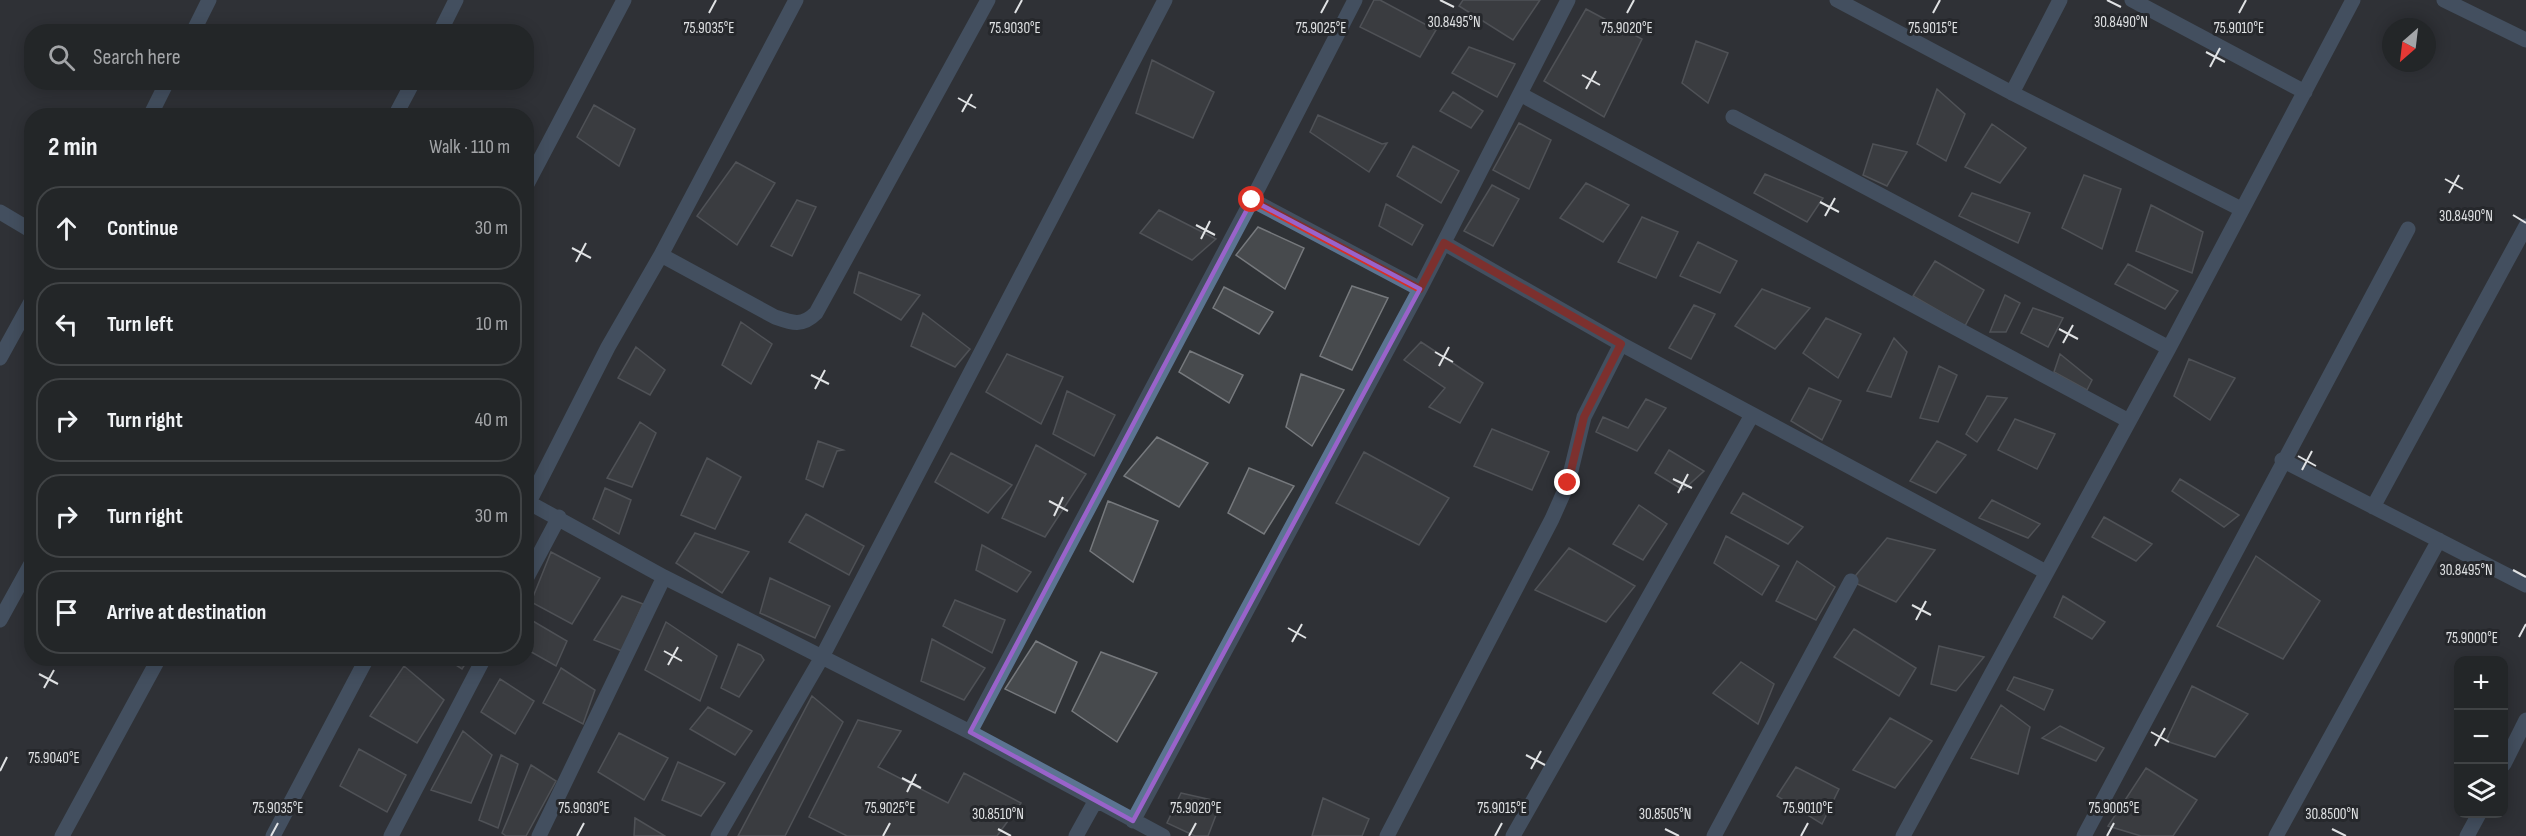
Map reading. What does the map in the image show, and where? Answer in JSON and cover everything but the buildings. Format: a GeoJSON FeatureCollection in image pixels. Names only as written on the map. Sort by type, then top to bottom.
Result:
{"type":"FeatureCollection","features":[{"type":"Feature","properties":{"kind":"street"},"geometry":{"type":"LineString","coordinates":[[197,24],[209,0]]}},
{"type":"Feature","properties":{"kind":"street"},"geometry":{"type":"LineString","coordinates":[[444,24],[456,0]]}},
{"type":"Feature","properties":{"kind":"street"},"geometry":{"type":"LineString","coordinates":[[534,171],[624,0]]}},
{"type":"Feature","properties":{"kind":"street"},"geometry":{"type":"LineString","coordinates":[[534,489],[608,347],[661,255],[796,0]]}},
{"type":"Feature","properties":{"kind":"street"},"geometry":{"type":"LineString","coordinates":[[661,255],[775,317],[795,324],[807,322],[816,314],[988,0]]}},
{"type":"Feature","properties":{"kind":"street"},"geometry":{"type":"LineString","coordinates":[[718,836],[822,657],[1165,0]]}},
{"type":"Feature","properties":{"kind":"street"},"geometry":{"type":"LineString","coordinates":[[970,732],[1252,200],[1355,0]]}},
{"type":"Feature","properties":{"kind":"street"},"geometry":{"type":"LineString","coordinates":[[1133,820],[1420,289],[1568,0]]}},
{"type":"Feature","properties":{"kind":"street"},"geometry":{"type":"LineString","coordinates":[[1837,0],[2012,93],[2241,209]]}},
{"type":"Feature","properties":{"kind":"street"},"geometry":{"type":"LineString","coordinates":[[2012,93],[2060,0]]}},
{"type":"Feature","properties":{"kind":"street"},"geometry":{"type":"LineString","coordinates":[[2132,0],[2305,92]]}},
{"type":"Feature","properties":{"kind":"street"},"geometry":{"type":"LineString","coordinates":[[1903,836],[2169,348],[2353,0]]}},
{"type":"Feature","properties":{"kind":"street"},"geometry":{"type":"LineString","coordinates":[[2444,0],[2526,40]]}},
{"type":"Feature","properties":{"kind":"street"},"geometry":{"type":"LineString","coordinates":[[154,108],[163,90]]}},
{"type":"Feature","properties":{"kind":"street"},"geometry":{"type":"LineString","coordinates":[[399,108],[409,90]]}},
{"type":"Feature","properties":{"kind":"street"},"geometry":{"type":"LineString","coordinates":[[1520,94],[2129,421]]}},
{"type":"Feature","properties":{"kind":"street"},"geometry":{"type":"LineString","coordinates":[[1733,117],[2169,348]]}},
{"type":"Feature","properties":{"kind":"street"},"geometry":{"type":"LineString","coordinates":[[1252,200],[1420,289]]}},
{"type":"Feature","properties":{"kind":"street"},"geometry":{"type":"LineString","coordinates":[[0,212],[24,226]]}},
{"type":"Feature","properties":{"kind":"street"},"geometry":{"type":"LineString","coordinates":[[2373,507],[2526,226]]}},
{"type":"Feature","properties":{"kind":"street"},"geometry":{"type":"LineString","coordinates":[[2084,836],[2282,460],[2408,229]]}},
{"type":"Feature","properties":{"kind":"street"},"geometry":{"type":"LineString","coordinates":[[1444,243],[1621,344],[2046,572]]}},
{"type":"Feature","properties":{"kind":"street"},"geometry":{"type":"LineString","coordinates":[[0,358],[24,314]]}},
{"type":"Feature","properties":{"kind":"street"},"geometry":{"type":"LineString","coordinates":[[1387,836],[1552,519],[1568,483],[1584,417],[1621,344]]}},
{"type":"Feature","properties":{"kind":"street"},"geometry":{"type":"LineString","coordinates":[[1513,836],[1752,415]]}},
{"type":"Feature","properties":{"kind":"street"},"geometry":{"type":"LineString","coordinates":[[2282,460],[2526,585]]}},
{"type":"Feature","properties":{"kind":"street"},"geometry":{"type":"LineString","coordinates":[[534,504],[664,577],[970,732],[1163,836]]}},
{"type":"Feature","properties":{"kind":"street"},"geometry":{"type":"LineString","coordinates":[[534,564],[559,517]]}},
{"type":"Feature","properties":{"kind":"street"},"geometry":{"type":"LineString","coordinates":[[2276,836],[2439,540]]}},
{"type":"Feature","properties":{"kind":"street"},"geometry":{"type":"LineString","coordinates":[[0,620],[24,576]]}},
{"type":"Feature","properties":{"kind":"street"},"geometry":{"type":"LineString","coordinates":[[539,836],[664,577]]}},
{"type":"Feature","properties":{"kind":"street"},"geometry":{"type":"LineString","coordinates":[[1714,836],[1851,582]]}},
{"type":"Feature","properties":{"kind":"street"},"geometry":{"type":"LineString","coordinates":[[62,836],[155,666]]}},
{"type":"Feature","properties":{"kind":"street"},"geometry":{"type":"LineString","coordinates":[[273,836],[363,666]]}},
{"type":"Feature","properties":{"kind":"street"},"geometry":{"type":"LineString","coordinates":[[391,836],[480,666]]}},
{"type":"Feature","properties":{"kind":"street"},"geometry":{"type":"LineString","coordinates":[[2508,756],[2526,720]]}},
{"type":"Feature","properties":{"kind":"street"},"geometry":{"type":"LineString","coordinates":[[1076,836],[1096,800]]}},
{"type":"Feature","properties":{"kind":"street"},"geometry":{"type":"LineString","coordinates":[[2467,836],[2476,818]]}},
{"type":"Feature","properties":{"kind":"highlighted area"},"geometry":{"type":"Polygon","coordinates":[[[1252,200],[1420,289],[1133,821],[970,732],[1252,200]]]}},
{"type":"Feature","properties":{"kind":"route"},"geometry":{"type":"LineString","coordinates":[[1252,200],[1420,289],[1444,243],[1621,344],[1584,417],[1568,483]]}}]}
